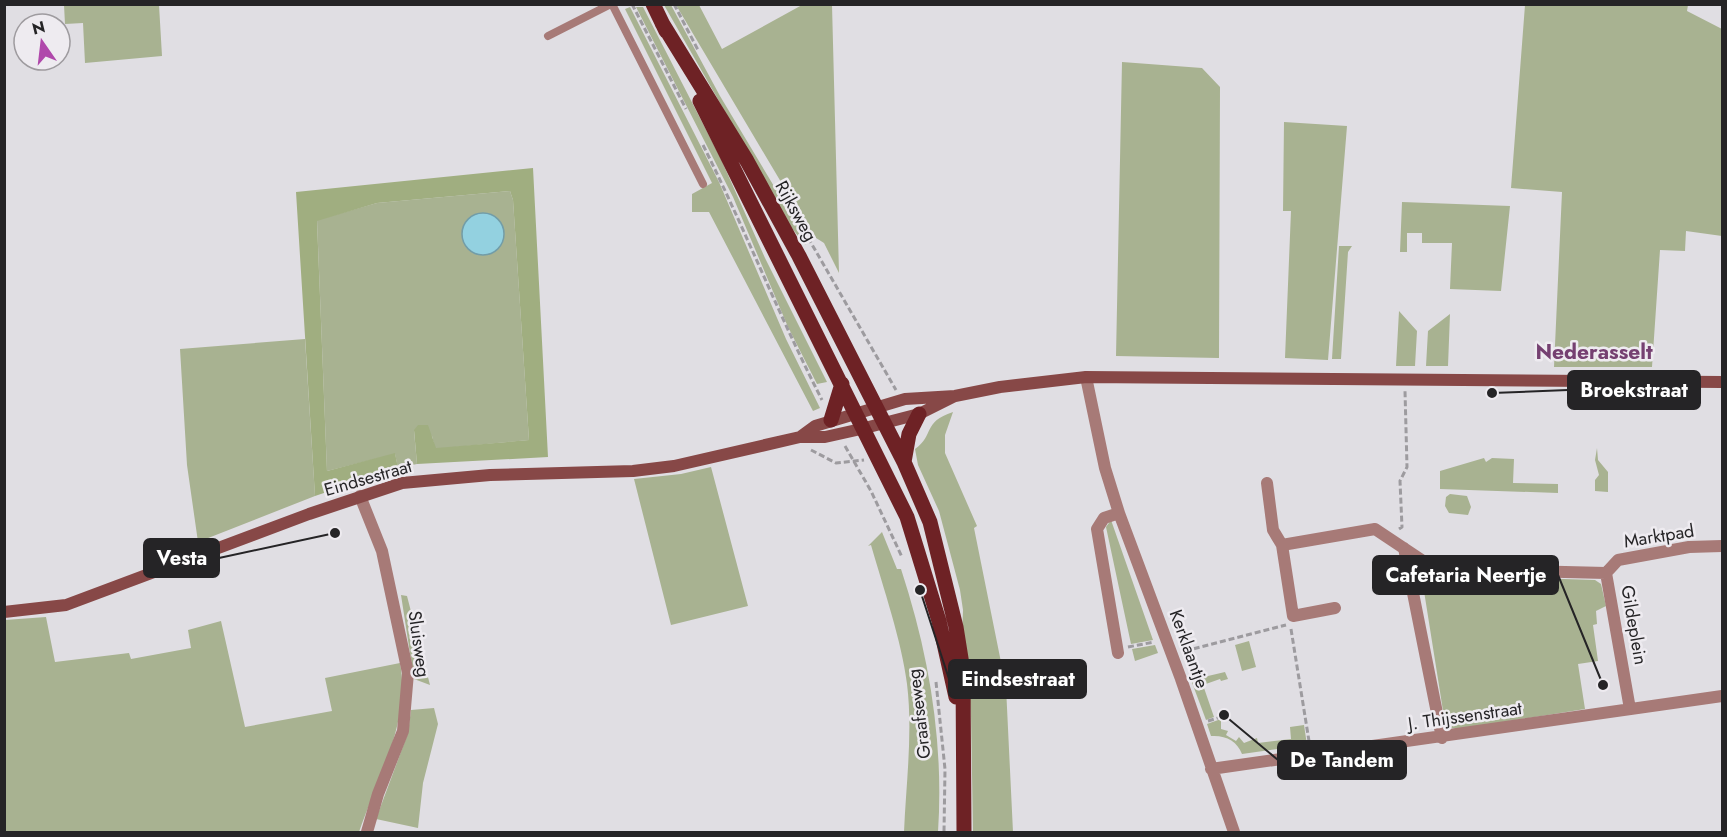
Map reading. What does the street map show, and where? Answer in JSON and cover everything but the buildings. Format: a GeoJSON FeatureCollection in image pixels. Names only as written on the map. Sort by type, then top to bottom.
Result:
{"type":"FeatureCollection","features":[{"type":"Feature","properties":{"kind":"main road","name":"Rijksweg"},"geometry":{"type":"LineString","coordinates":[[652,4],[743,190],[857,412]]}},
{"type":"Feature","properties":{"kind":"main road","name":"Rijksweg"},"geometry":{"type":"LineString","coordinates":[[662,23],[747,161],[885,423]]}},
{"type":"Feature","properties":{"kind":"main road"},"geometry":{"type":"LineString","coordinates":[[955,396],[1000,387],[1086,377],[1722,382]]}},
{"type":"Feature","properties":{"kind":"main road"},"geometry":{"type":"LineString","coordinates":[[831,420],[842,384]]}},
{"type":"Feature","properties":{"kind":"main road","name":"Eindsestraat"},"geometry":{"type":"LineString","coordinates":[[796,438],[815,426],[876,406],[910,398],[955,396]]}},
{"type":"Feature","properties":{"kind":"main road","name":"Eindsestraat"},"geometry":{"type":"LineString","coordinates":[[4,612],[66,605],[360,496],[402,483],[436,479],[633,471],[674,466],[796,438],[825,437],[865,428],[919,414],[955,396]]}},
{"type":"Feature","properties":{"kind":"main road","name":"Graafseweg"},"geometry":{"type":"LineString","coordinates":[[857,412],[907,516],[923,562],[962,723]]}},
{"type":"Feature","properties":{"kind":"main road"},"geometry":{"type":"LineString","coordinates":[[904,462],[909,434],[919,414]]}},
{"type":"Feature","properties":{"kind":"main road","name":"Graafseweg"},"geometry":{"type":"LineString","coordinates":[[885,423],[930,522],[956,627],[963,670],[964,832]]}},
{"type":"Feature","properties":{"kind":"street","name":"Kerklaantje"},"geometry":{"type":"LineString","coordinates":[[1086,377],[1105,468],[1119,513],[1234,832]]}},
{"type":"Feature","properties":{"kind":"street"},"geometry":{"type":"LineString","coordinates":[[1267,483],[1273,530],[1282,545],[1293,616],[1335,608]]}},
{"type":"Feature","properties":{"kind":"street","name":"Sluisweg"},"geometry":{"type":"LineString","coordinates":[[360,496],[382,551],[408,673],[403,731],[378,794],[368,832]]}},
{"type":"Feature","properties":{"kind":"street"},"geometry":{"type":"LineString","coordinates":[[1118,651],[1097,529],[1104,518],[1119,513]]}},
{"type":"Feature","properties":{"kind":"street","name":"Gildeplein"},"geometry":{"type":"LineString","coordinates":[[1282,545],[1367,529],[1375,530],[1392,539],[1426,563],[1445,569],[1606,573],[1630,709]]}},
{"type":"Feature","properties":{"kind":"street","name":"Marktpad"},"geometry":{"type":"LineString","coordinates":[[1606,573],[1618,560],[1689,547],[1722,546]]}},
{"type":"Feature","properties":{"kind":"street"},"geometry":{"type":"LineString","coordinates":[[1404,548],[1442,738]]}},
{"type":"Feature","properties":{"kind":"street","name":"J. Thijssenstraat"},"geometry":{"type":"LineString","coordinates":[[1211,769],[1442,738],[1722,696]]}},
{"type":"Feature","properties":{"kind":"lane"},"geometry":{"type":"LineString","coordinates":[[548,36],[612,4],[703,184]]}},
{"type":"Feature","properties":{"kind":"path"},"geometry":{"type":"LineString","coordinates":[[632,4],[690,118]]}},
{"type":"Feature","properties":{"kind":"path"},"geometry":{"type":"LineString","coordinates":[[700,138],[736,211],[790,337],[817,392]]}},
{"type":"Feature","properties":{"kind":"path"},"geometry":{"type":"LineString","coordinates":[[1392,539],[1402,526],[1400,481],[1407,467],[1405,380]]}},
{"type":"Feature","properties":{"kind":"path"},"geometry":{"type":"LineString","coordinates":[[796,438],[827,461],[856,462],[904,561]]}},
{"type":"Feature","properties":{"kind":"path"},"geometry":{"type":"LineString","coordinates":[[1172,655],[1290,624],[1311,755]]}},
{"type":"Feature","properties":{"kind":"path"},"geometry":{"type":"LineString","coordinates":[[1118,651],[1166,640]]}},
{"type":"Feature","properties":{"kind":"path","name":"Graafseweg"},"geometry":{"type":"LineString","coordinates":[[935,676],[945,769],[944,832]]}},
{"type":"Feature","properties":{"kind":"green space"},"geometry":{"type":"Polygon","coordinates":[[[64,5],[159,5],[162,56],[85,63],[83,23],[72,24],[72,12],[64,12],[64,5]]]}},
{"type":"Feature","properties":{"kind":"green space"},"geometry":{"type":"Polygon","coordinates":[[[664,5],[671,5],[720,96],[808,243],[805,245],[791,227],[664,5]]]}},
{"type":"Feature","properties":{"kind":"green space"},"geometry":{"type":"Polygon","coordinates":[[[676,5],[699,5],[722,49],[802,5],[832,5],[839,273],[824,243],[813,236],[676,5]]]}},
{"type":"Feature","properties":{"kind":"green space"},"geometry":{"type":"Polygon","coordinates":[[[1525,5],[1688,5],[1687,11],[1722,29],[1722,236],[1686,231],[1685,251],[1660,250],[1652,367],[1554,367],[1562,192],[1511,188],[1525,5]]]}},
{"type":"Feature","properties":{"kind":"green space"},"geometry":{"type":"Polygon","coordinates":[[[630,7],[719,182],[786,339],[820,408],[813,411],[709,212],[692,212],[692,194],[712,183],[625,9],[630,7]]]}},
{"type":"Feature","properties":{"kind":"green space"},"geometry":{"type":"Polygon","coordinates":[[[636,7],[643,7],[720,157],[765,258],[827,382],[817,384],[788,327],[733,197],[636,7]]]}},
{"type":"Feature","properties":{"kind":"green space"},"geometry":{"type":"Polygon","coordinates":[[[1122,62],[1202,68],[1220,87],[1219,358],[1116,356],[1122,62]]]}},
{"type":"Feature","properties":{"kind":"green space"},"geometry":{"type":"Polygon","coordinates":[[[1284,122],[1347,126],[1328,360],[1285,358],[1291,211],[1283,211],[1284,122]]]}},
{"type":"Feature","properties":{"kind":"green space"},"geometry":{"type":"Polygon","coordinates":[[[533,168],[548,457],[417,464],[414,430],[418,425],[428,425],[436,448],[529,440],[513,200],[510,191],[377,203],[317,221],[327,471],[395,453],[398,468],[315,496],[296,192],[533,168]]]}},
{"type":"Feature","properties":{"kind":"green space"},"geometry":{"type":"Polygon","coordinates":[[[510,191],[513,200],[529,440],[435,449],[432,436],[414,431],[417,464],[398,468],[395,454],[327,471],[317,220],[377,203],[510,191]]]}},
{"type":"Feature","properties":{"kind":"green space"},"geometry":{"type":"Polygon","coordinates":[[[1402,202],[1510,206],[1501,291],[1450,289],[1452,243],[1422,243],[1422,233],[1407,233],[1407,252],[1400,252],[1402,202]]]}},
{"type":"Feature","properties":{"kind":"green space"},"geometry":{"type":"Polygon","coordinates":[[[1339,246],[1352,246],[1348,252],[1341,359],[1332,359],[1339,246]]]}},
{"type":"Feature","properties":{"kind":"green space"},"geometry":{"type":"Polygon","coordinates":[[[1399,311],[1417,331],[1415,366],[1396,366],[1399,311]]]}},
{"type":"Feature","properties":{"kind":"green space"},"geometry":{"type":"Polygon","coordinates":[[[1450,314],[1448,366],[1426,366],[1428,331],[1450,314]]]}},
{"type":"Feature","properties":{"kind":"green space"},"geometry":{"type":"Polygon","coordinates":[[[305,339],[315,496],[198,542],[187,465],[180,349],[305,339]]]}},
{"type":"Feature","properties":{"kind":"green space"},"geometry":{"type":"Polygon","coordinates":[[[953,412],[945,435],[945,453],[977,526],[974,528],[1006,687],[1013,832],[973,832],[971,716],[968,670],[962,638],[963,610],[960,590],[939,511],[918,465],[915,449],[925,439],[937,420],[953,412]]]}},
{"type":"Feature","properties":{"kind":"green space"},"geometry":{"type":"Polygon","coordinates":[[[1597,448],[1598,460],[1608,472],[1608,492],[1595,491],[1595,480],[1599,475],[1595,460],[1597,448]]]}},
{"type":"Feature","properties":{"kind":"green space"},"geometry":{"type":"Polygon","coordinates":[[[1484,458],[1486,462],[1492,458],[1514,459],[1513,483],[1558,484],[1558,493],[1440,489],[1440,471],[1484,458]]]}},
{"type":"Feature","properties":{"kind":"green space"},"geometry":{"type":"Polygon","coordinates":[[[711,467],[748,606],[671,625],[634,479],[681,474],[711,467]]]}},
{"type":"Feature","properties":{"kind":"green space"},"geometry":{"type":"Polygon","coordinates":[[[1450,494],[1467,496],[1471,507],[1468,515],[1449,513],[1445,506],[1446,497],[1450,494]]]}},
{"type":"Feature","properties":{"kind":"green space"},"geometry":{"type":"Polygon","coordinates":[[[1111,520],[1153,640],[1131,644],[1106,527],[1111,520]]]}},
{"type":"Feature","properties":{"kind":"green space"},"geometry":{"type":"Polygon","coordinates":[[[882,532],[897,569],[901,569],[927,666],[939,765],[938,832],[904,832],[909,740],[907,684],[892,614],[871,545],[868,546],[882,532]]]}},
{"type":"Feature","properties":{"kind":"green space"},"geometry":{"type":"Polygon","coordinates":[[[1429,575],[1595,580],[1601,584],[1606,606],[1596,611],[1597,624],[1593,625],[1598,661],[1578,664],[1585,709],[1459,729],[1451,728],[1444,717],[1424,591],[1425,579],[1429,575]]]}},
{"type":"Feature","properties":{"kind":"green space"},"geometry":{"type":"Polygon","coordinates":[[[401,595],[407,596],[430,685],[414,679],[401,595]]]}},
{"type":"Feature","properties":{"kind":"green space"},"geometry":{"type":"Polygon","coordinates":[[[46,617],[55,662],[129,653],[131,659],[191,648],[188,630],[221,621],[245,727],[332,711],[325,678],[400,663],[402,685],[397,728],[359,832],[5,832],[5,620],[46,617]]]}},
{"type":"Feature","properties":{"kind":"green space"},"geometry":{"type":"Polygon","coordinates":[[[1249,641],[1256,667],[1242,671],[1235,645],[1249,641]]]}},
{"type":"Feature","properties":{"kind":"green space"},"geometry":{"type":"Polygon","coordinates":[[[1155,645],[1158,653],[1135,661],[1132,649],[1155,645]]]}},
{"type":"Feature","properties":{"kind":"green space"},"geometry":{"type":"Polygon","coordinates":[[[1225,672],[1228,679],[1221,681],[1220,679],[1203,685],[1214,717],[1206,720],[1191,680],[1225,672]]]}},
{"type":"Feature","properties":{"kind":"green space"},"geometry":{"type":"Polygon","coordinates":[[[434,708],[438,724],[423,783],[418,828],[376,819],[408,733],[411,710],[434,708]]]}},
{"type":"Feature","properties":{"kind":"green space"},"geometry":{"type":"Polygon","coordinates":[[[1221,719],[1221,729],[1228,731],[1226,735],[1236,741],[1239,737],[1244,743],[1257,738],[1258,743],[1291,739],[1290,727],[1304,725],[1307,745],[1242,754],[1230,740],[1211,736],[1207,724],[1221,719]]]}},
{"type":"Feature","properties":{"kind":"water"},"geometry":{"type":"Polygon","coordinates":[[[483,213],[498,219],[504,234],[498,249],[483,255],[468,249],[462,234],[468,219],[483,213]]]}},
{"type":"Feature","properties":{"kind":"place","name":"Broekstraat"},"geometry":{"type":"Point","coordinates":[1492,393]}},
{"type":"Feature","properties":{"kind":"place","name":"Vesta"},"geometry":{"type":"Point","coordinates":[335,533]}},
{"type":"Feature","properties":{"kind":"place","name":"Eindsestraat"},"geometry":{"type":"Point","coordinates":[920,590]}},
{"type":"Feature","properties":{"kind":"place","name":"Cafetaria Neertje"},"geometry":{"type":"Point","coordinates":[1603,685]}},
{"type":"Feature","properties":{"kind":"place","name":"De Tandem"},"geometry":{"type":"Point","coordinates":[1224,715]}},
{"type":"Feature","properties":{"kind":"district","name":"Nederasselt"},"geometry":{"type":"Point","coordinates":[1594,352]}}]}
